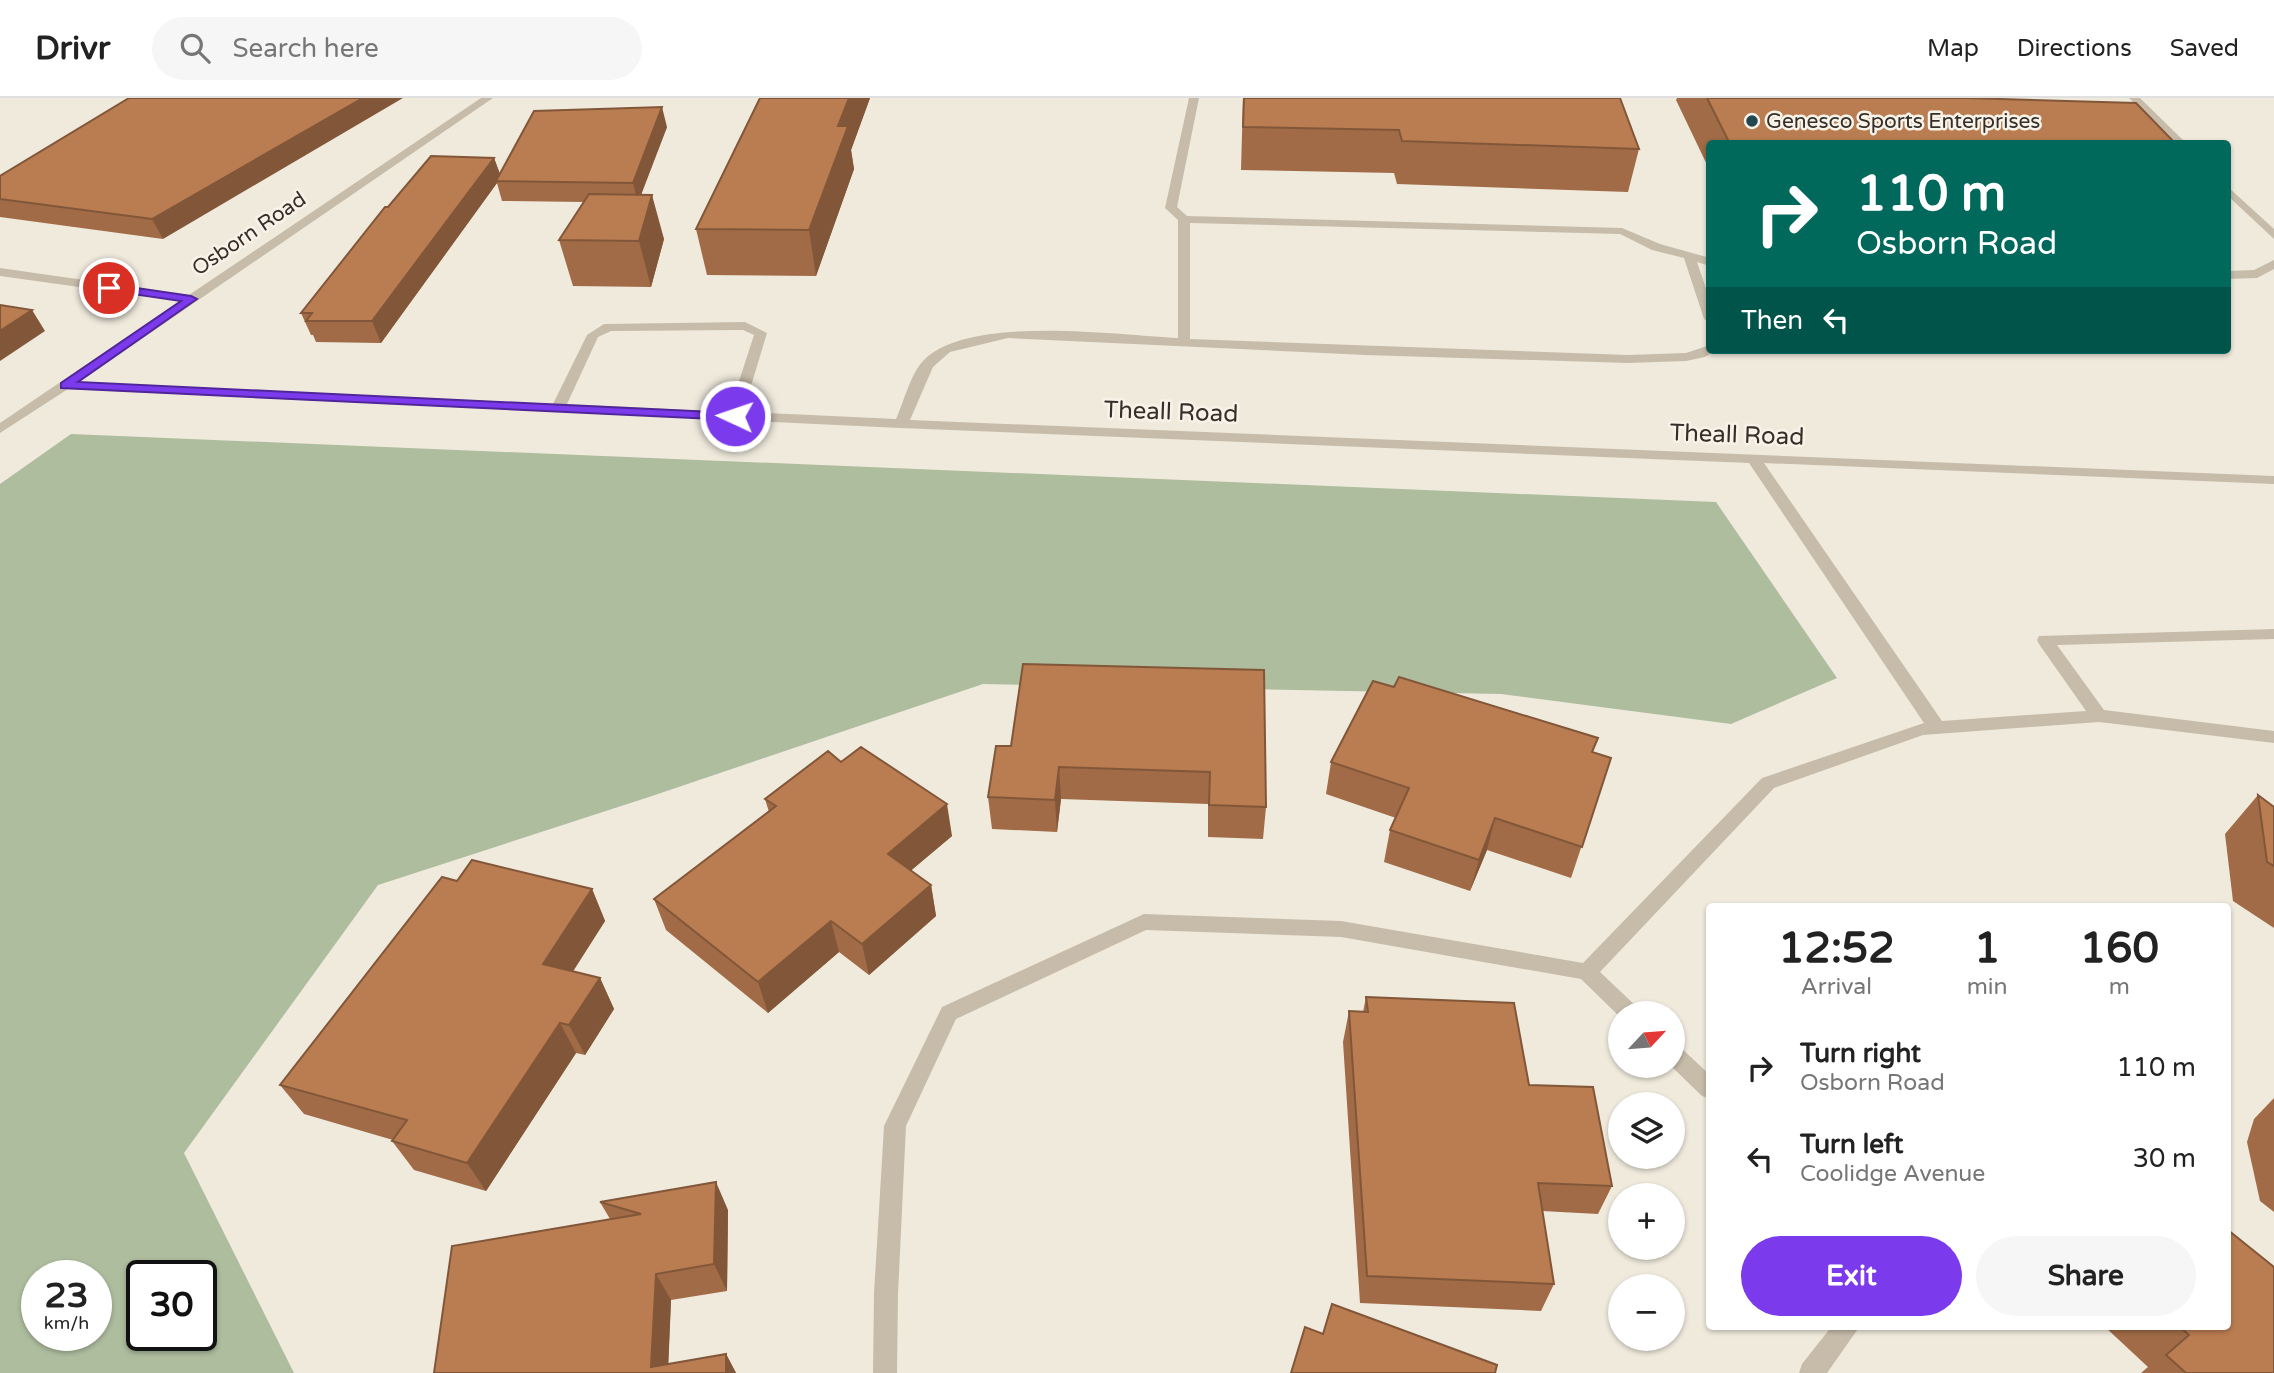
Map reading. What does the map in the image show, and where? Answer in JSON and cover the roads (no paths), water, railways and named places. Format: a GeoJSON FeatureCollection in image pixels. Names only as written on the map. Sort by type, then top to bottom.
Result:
{"type":"FeatureCollection","features":[{"type":"Feature","properties":{"kind":"street","name":"Osborn Road"},"geometry":{"type":"LineString","coordinates":[[0,429],[488,98]]}},
{"type":"Feature","properties":{"kind":"street"},"geometry":{"type":"LineString","coordinates":[[1194,98],[1171,208],[1184,219],[1622,231],[1656,247],[1706,261]]}},
{"type":"Feature","properties":{"kind":"street"},"geometry":{"type":"LineString","coordinates":[[2134,98],[2178,140]]}},
{"type":"Feature","properties":{"kind":"street"},"geometry":{"type":"LineString","coordinates":[[2231,193],[2274,235]]}},
{"type":"Feature","properties":{"kind":"street"},"geometry":{"type":"LineString","coordinates":[[1184,219],[1185,341]]}},
{"type":"Feature","properties":{"kind":"street"},"geometry":{"type":"LineString","coordinates":[[1689,256],[1706,307]]}},
{"type":"Feature","properties":{"kind":"street"},"geometry":{"type":"LineString","coordinates":[[2231,275],[2257,274],[2274,264]]}},
{"type":"Feature","properties":{"kind":"street"},"geometry":{"type":"LineString","coordinates":[[0,272],[191,299]]}},
{"type":"Feature","properties":{"kind":"street"},"geometry":{"type":"LineString","coordinates":[[558,408],[593,335],[609,327],[745,326],[761,333],[735,416]]}},
{"type":"Feature","properties":{"kind":"street"},"geometry":{"type":"LineString","coordinates":[[901,424],[927,365],[945,349],[1008,334],[1597,358],[1675,359],[1706,353]]}},
{"type":"Feature","properties":{"kind":"street","name":"Theall Road"},"geometry":{"type":"LineString","coordinates":[[65,385],[901,424],[2274,480]]}},
{"type":"Feature","properties":{"kind":"street"},"geometry":{"type":"LineString","coordinates":[[1754,459],[1937,728]]}},
{"type":"Feature","properties":{"kind":"street"},"geometry":{"type":"LineString","coordinates":[[2099,716],[2045,640],[2274,634]]}},
{"type":"Feature","properties":{"kind":"street"},"geometry":{"type":"LineString","coordinates":[[1587,972],[1768,783],[1922,729],[2099,716],[2274,737]]}},
{"type":"Feature","properties":{"kind":"street"},"geometry":{"type":"LineString","coordinates":[[886,1373],[886,1294],[895,1126],[949,1013],[1144,922],[1341,929],[1587,972],[1617,1001]]}},
{"type":"Feature","properties":{"kind":"street"},"geometry":{"type":"LineString","coordinates":[[1685,1065],[1706,1085]]}},
{"type":"Feature","properties":{"kind":"street"},"geometry":{"type":"LineString","coordinates":[[1811,1373],[1845,1330]]}},
{"type":"Feature","properties":{"kind":"place","name":"Genesco Sports Enterprises"},"geometry":{"type":"Point","coordinates":[1752,121]}}]}
